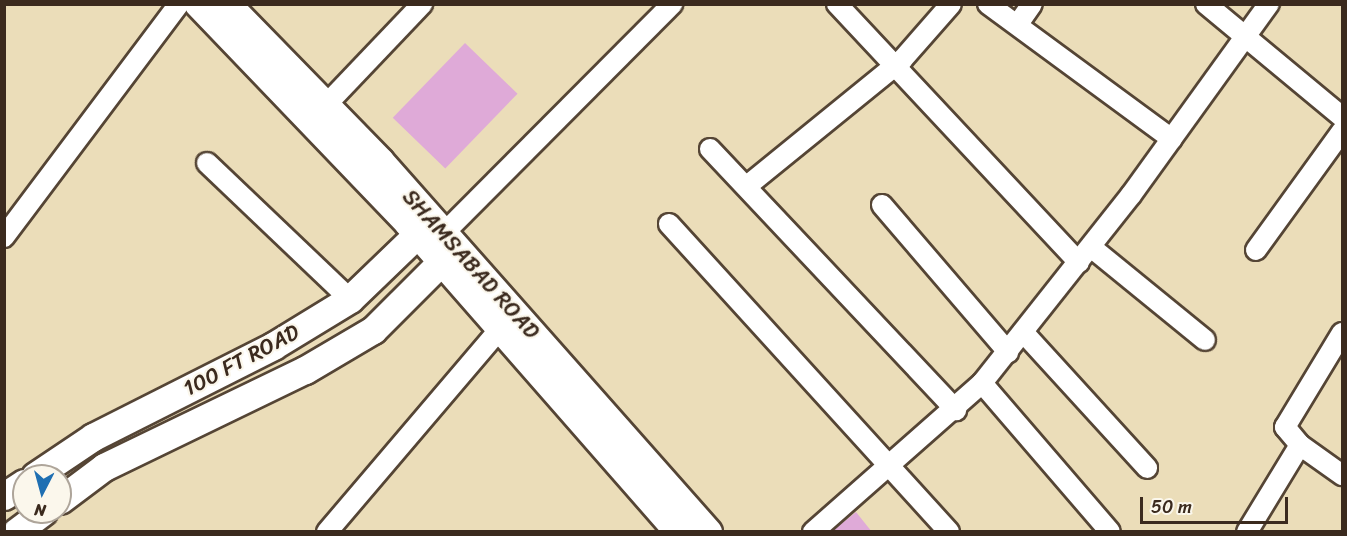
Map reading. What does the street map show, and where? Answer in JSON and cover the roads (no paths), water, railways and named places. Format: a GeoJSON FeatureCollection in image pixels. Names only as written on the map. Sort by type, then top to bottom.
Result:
{"type":"FeatureCollection","features":[{"type":"Feature","properties":{"kind":"main road","name":"SHAMSABAD ROAD"},"geometry":{"type":"LineString","coordinates":[[198,4],[438,240],[708,531]]}},
{"type":"Feature","properties":{"kind":"main road","name":"SHAMSABAD ROAD"},"geometry":{"type":"LineString","coordinates":[[227,4],[325,106],[438,240],[500,329],[678,531]]}},
{"type":"Feature","properties":{"kind":"main road","name":"100 FT ROAD"},"geometry":{"type":"LineString","coordinates":[[53,464],[93,437],[273,346],[350,299],[438,240]]}},
{"type":"Feature","properties":{"kind":"main road","name":"100 FT ROAD"},"geometry":{"type":"LineString","coordinates":[[72,491],[104,467],[304,370],[373,330],[438,240]]}},
{"type":"Feature","properties":{"kind":"street"},"geometry":{"type":"LineString","coordinates":[[8,226],[179,4]]}},
{"type":"Feature","properties":{"kind":"street"},"geometry":{"type":"LineString","coordinates":[[325,106],[422,4]]}},
{"type":"Feature","properties":{"kind":"street"},"geometry":{"type":"LineString","coordinates":[[438,240],[672,4]]}},
{"type":"Feature","properties":{"kind":"street"},"geometry":{"type":"LineString","coordinates":[[837,4],[893,67],[1079,263]]}},
{"type":"Feature","properties":{"kind":"street"},"geometry":{"type":"LineString","coordinates":[[747,186],[893,67],[951,4]]}},
{"type":"Feature","properties":{"kind":"street"},"geometry":{"type":"LineString","coordinates":[[988,4],[1172,139]]}},
{"type":"Feature","properties":{"kind":"street"},"geometry":{"type":"LineString","coordinates":[[1018,24],[1032,4]]}},
{"type":"Feature","properties":{"kind":"street"},"geometry":{"type":"LineString","coordinates":[[1206,4],[1245,40],[1342,117]]}},
{"type":"Feature","properties":{"kind":"street"},"geometry":{"type":"LineString","coordinates":[[813,531],[889,469],[956,410],[982,383],[1079,263],[1245,40],[1269,4]]}},
{"type":"Feature","properties":{"kind":"street"},"geometry":{"type":"LineString","coordinates":[[1256,250],[1342,131]]}},
{"type":"Feature","properties":{"kind":"street"},"geometry":{"type":"LineString","coordinates":[[710,149],[956,410]]}},
{"type":"Feature","properties":{"kind":"street"},"geometry":{"type":"LineString","coordinates":[[207,163],[350,299]]}},
{"type":"Feature","properties":{"kind":"street"},"geometry":{"type":"LineString","coordinates":[[882,205],[1008,352]]}},
{"type":"Feature","properties":{"kind":"street"},"geometry":{"type":"LineString","coordinates":[[669,224],[889,469],[949,531]]}},
{"type":"Feature","properties":{"kind":"street"},"geometry":{"type":"LineString","coordinates":[[1091,247],[1205,340]]}},
{"type":"Feature","properties":{"kind":"street"},"geometry":{"type":"LineString","coordinates":[[327,531],[500,329]]}},
{"type":"Feature","properties":{"kind":"street"},"geometry":{"type":"LineString","coordinates":[[1023,332],[1147,468]]}},
{"type":"Feature","properties":{"kind":"street"},"geometry":{"type":"LineString","coordinates":[[1342,333],[1286,420],[1287,430],[1300,446],[1342,475]]}},
{"type":"Feature","properties":{"kind":"street"},"geometry":{"type":"LineString","coordinates":[[982,383],[1110,531]]}},
{"type":"Feature","properties":{"kind":"street"},"geometry":{"type":"LineString","coordinates":[[1247,531],[1300,446]]}}]}
